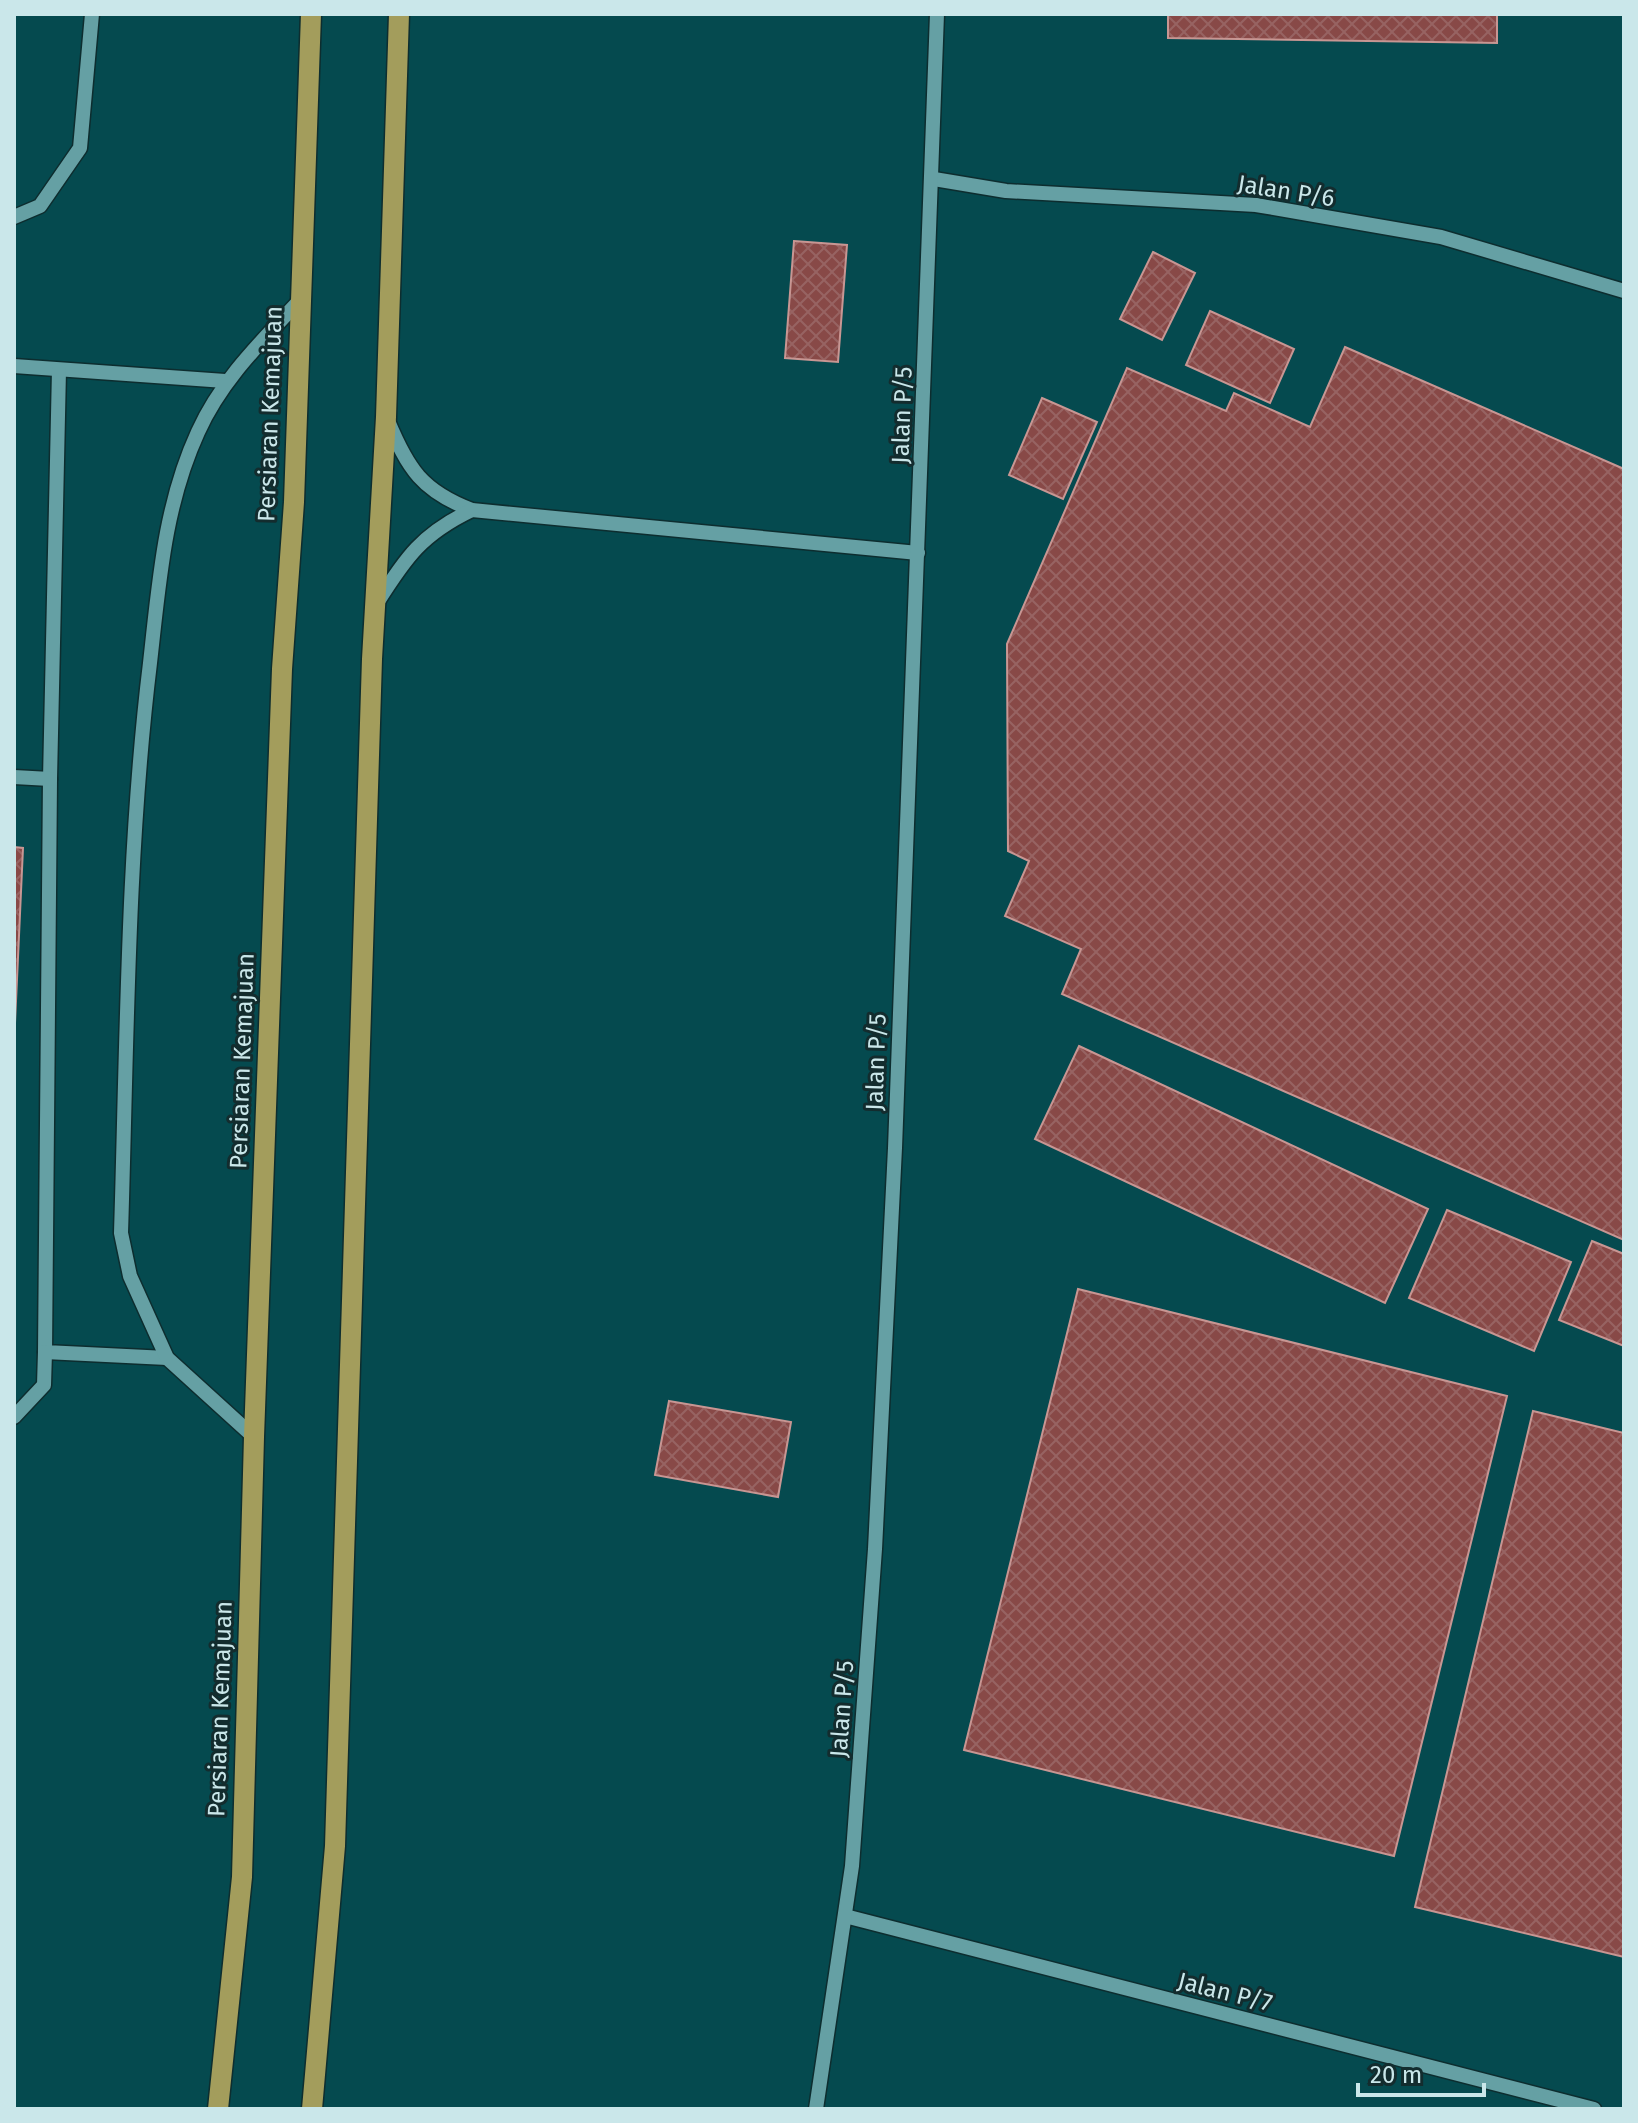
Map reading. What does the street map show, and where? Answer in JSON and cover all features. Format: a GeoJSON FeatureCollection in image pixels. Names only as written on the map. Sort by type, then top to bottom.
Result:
{"type":"FeatureCollection","features":[{"type":"Feature","properties":{"kind":"main road","name":"Persiaran Kemajuan"},"geometry":{"type":"LineString","coordinates":[[218,2109],[242,1877],[254,1437],[282,669],[294,502],[311,14]]}},
{"type":"Feature","properties":{"kind":"main road"},"geometry":{"type":"LineString","coordinates":[[312,2109],[335,1846],[375,607],[386,417],[399,14]]}},
{"type":"Feature","properties":{"kind":"street"},"geometry":{"type":"LineString","coordinates":[[14,217],[40,206],[80,148],[92,14]]}},
{"type":"Feature","properties":{"kind":"street","name":"Jalan P/5"},"geometry":{"type":"LineString","coordinates":[[816,2109],[852,1866],[875,1549],[934,179],[937,14]]}},
{"type":"Feature","properties":{"kind":"street","name":"Jalan P/6"},"geometry":{"type":"LineString","coordinates":[[934,179],[1006,191],[1256,205],[1441,237],[1624,291]]}},
{"type":"Feature","properties":{"kind":"street"},"geometry":{"type":"LineString","coordinates":[[254,1437],[167,1358],[130,1276],[121,1233],[136,781],[165,532],[179,478],[198,431],[225,381],[301,299]]}},
{"type":"Feature","properties":{"kind":"street"},"geometry":{"type":"LineString","coordinates":[[14,366],[225,381]]}},
{"type":"Feature","properties":{"kind":"street"},"geometry":{"type":"LineString","coordinates":[[14,1417],[44,1385],[50,779],[59,370]]}},
{"type":"Feature","properties":{"kind":"street"},"geometry":{"type":"LineString","coordinates":[[386,417],[402,454],[421,481],[450,502],[472,510],[918,553]]}},
{"type":"Feature","properties":{"kind":"street"},"geometry":{"type":"LineString","coordinates":[[375,607],[412,550],[429,533],[472,510]]}},
{"type":"Feature","properties":{"kind":"street"},"geometry":{"type":"LineString","coordinates":[[14,777],[50,779]]}},
{"type":"Feature","properties":{"kind":"street"},"geometry":{"type":"LineString","coordinates":[[45,1352],[167,1358]]}},
{"type":"Feature","properties":{"kind":"street","name":"Jalan P/7"},"geometry":{"type":"LineString","coordinates":[[845,1916],[1594,2109]]}},
{"type":"Feature","properties":{"kind":"building"},"geometry":{"type":"Polygon","coordinates":[[[1168,14],[1497,14],[1497,43],[1168,38],[1168,14]]]}},
{"type":"Feature","properties":{"kind":"building"},"geometry":{"type":"Polygon","coordinates":[[[794,241],[847,245],[838,362],[785,358],[794,241]]]}},
{"type":"Feature","properties":{"kind":"building"},"geometry":{"type":"Polygon","coordinates":[[[1153,252],[1195,273],[1162,340],[1120,319],[1153,252]]]}},
{"type":"Feature","properties":{"kind":"building"},"geometry":{"type":"Polygon","coordinates":[[[1210,311],[1294,349],[1270,403],[1186,365],[1210,311]]]}},
{"type":"Feature","properties":{"kind":"building"},"geometry":{"type":"Polygon","coordinates":[[[1345,347],[1624,469],[1624,1240],[1062,994],[1081,949],[1005,916],[1029,861],[1008,851],[1007,644],[1127,368],[1226,411],[1234,393],[1310,427],[1345,347]]]}},
{"type":"Feature","properties":{"kind":"building"},"geometry":{"type":"Polygon","coordinates":[[[1042,398],[1097,422],[1063,499],[1009,475],[1042,398]]]}},
{"type":"Feature","properties":{"kind":"building"},"geometry":{"type":"Polygon","coordinates":[[[14,847],[23,848],[14,1045],[14,847]]]}},
{"type":"Feature","properties":{"kind":"building"},"geometry":{"type":"Polygon","coordinates":[[[1079,1046],[1428,1209],[1385,1303],[1035,1139],[1079,1046]]]}},
{"type":"Feature","properties":{"kind":"building"},"geometry":{"type":"Polygon","coordinates":[[[1447,1210],[1571,1262],[1534,1351],[1409,1298],[1447,1210]]]}},
{"type":"Feature","properties":{"kind":"building"},"geometry":{"type":"Polygon","coordinates":[[[1592,1241],[1624,1254],[1624,1346],[1559,1320],[1592,1241]]]}},
{"type":"Feature","properties":{"kind":"building"},"geometry":{"type":"Polygon","coordinates":[[[1078,1289],[1507,1396],[1394,1856],[964,1750],[1078,1289]]]}},
{"type":"Feature","properties":{"kind":"building"},"geometry":{"type":"Polygon","coordinates":[[[669,1401],[791,1422],[778,1497],[655,1475],[669,1401]]]}},
{"type":"Feature","properties":{"kind":"building"},"geometry":{"type":"Polygon","coordinates":[[[1533,1411],[1624,1433],[1624,1957],[1415,1907],[1533,1411]]]}}]}
